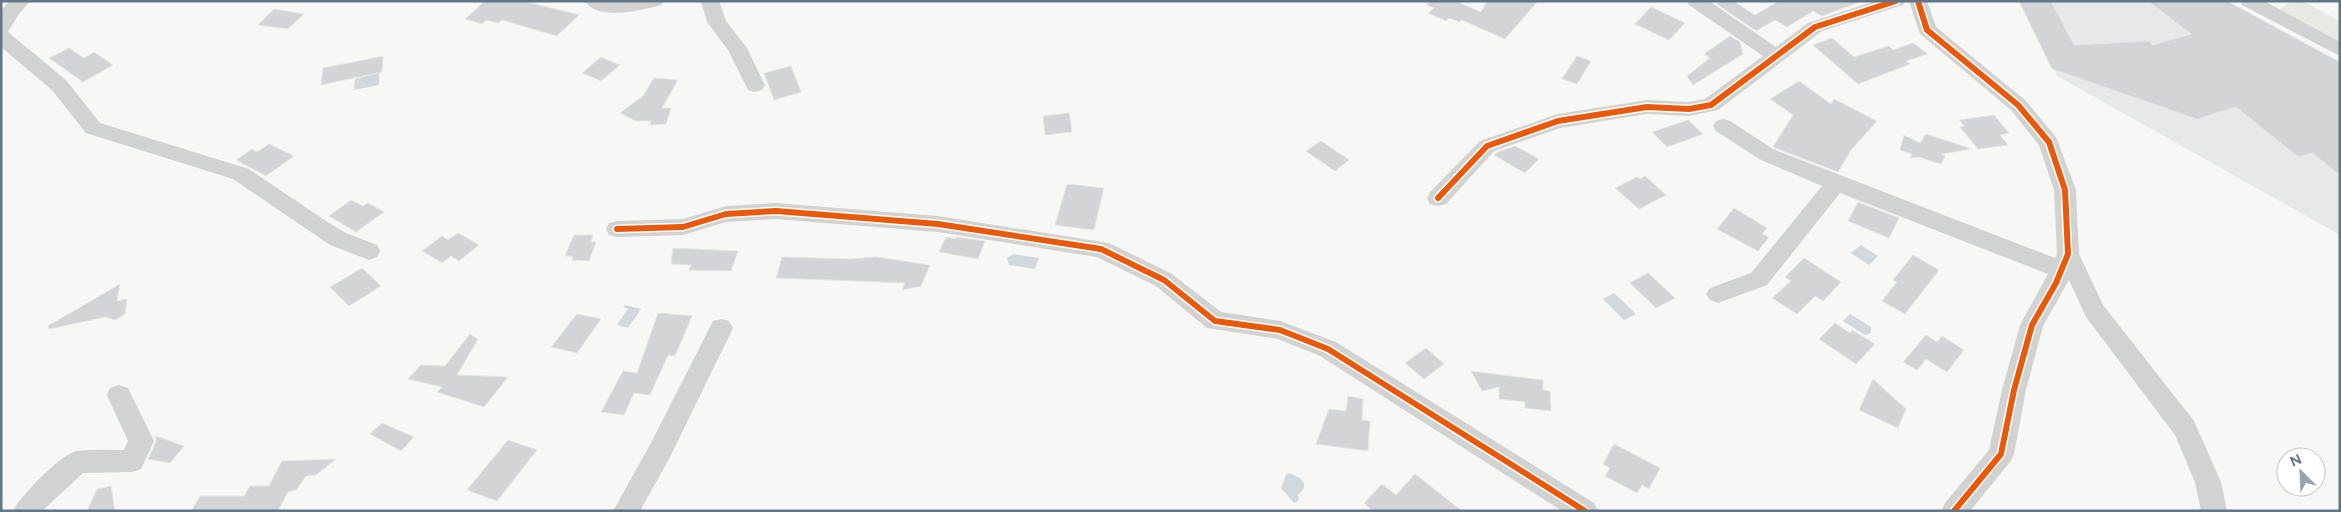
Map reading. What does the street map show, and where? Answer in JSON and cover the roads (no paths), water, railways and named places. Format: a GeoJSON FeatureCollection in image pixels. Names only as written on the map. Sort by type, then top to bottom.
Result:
{"type":"FeatureCollection","features":[{"type":"Feature","properties":{"kind":"street"},"geometry":{"type":"LineString","coordinates":[[1,28],[11,10],[21,1]]}},
{"type":"Feature","properties":{"kind":"street"},"geometry":{"type":"LineString","coordinates":[[594,1],[607,7],[626,9],[654,1]]}},
{"type":"Feature","properties":{"kind":"street"},"geometry":{"type":"LineString","coordinates":[[710,1],[717,22],[737,48],[755,85]]}},
{"type":"Feature","properties":{"kind":"street"},"geometry":{"type":"LineString","coordinates":[[1696,1],[1776,56]]}},
{"type":"Feature","properties":{"kind":"street"},"geometry":{"type":"LineString","coordinates":[[1438,198],[1488,146],[1558,121],[1647,107],[1689,109],[1711,105],[1815,27],[1896,1]]}},
{"type":"Feature","properties":{"kind":"street"},"geometry":{"type":"LineString","coordinates":[[1918,1],[1927,30],[2018,105],[2050,142],[2065,190],[2065,262],[2032,325],[2014,390],[2001,454],[1954,511]]}},
{"type":"Feature","properties":{"kind":"street"},"geometry":{"type":"LineString","coordinates":[[2261,4],[2340,50]]}},
{"type":"Feature","properties":{"kind":"street"},"geometry":{"type":"LineString","coordinates":[[1,36],[59,85],[93,128],[241,174],[321,229],[338,239],[369,251]]}},
{"type":"Feature","properties":{"kind":"street"},"geometry":{"type":"LineString","coordinates":[[1723,126],[1766,154],[1836,182],[2065,262],[2094,310],[2185,428],[2208,482],[2214,511]]}},
{"type":"Feature","properties":{"kind":"street"},"geometry":{"type":"LineString","coordinates":[[1718,294],[1759,279],[1836,182]]}},
{"type":"Feature","properties":{"kind":"street"},"geometry":{"type":"LineString","coordinates":[[617,229],[684,227],[726,214],[776,211],[938,224],[1101,249],[1164,280],[1215,322],[1280,330],[1328,349],[1585,511]]}},
{"type":"Feature","properties":{"kind":"street"},"geometry":{"type":"LineString","coordinates":[[626,511],[660,451],[722,328]]}},
{"type":"Feature","properties":{"kind":"street"},"geometry":{"type":"LineString","coordinates":[[26,511],[36,498],[77,462],[132,461],[141,441],[119,395]]}}]}
